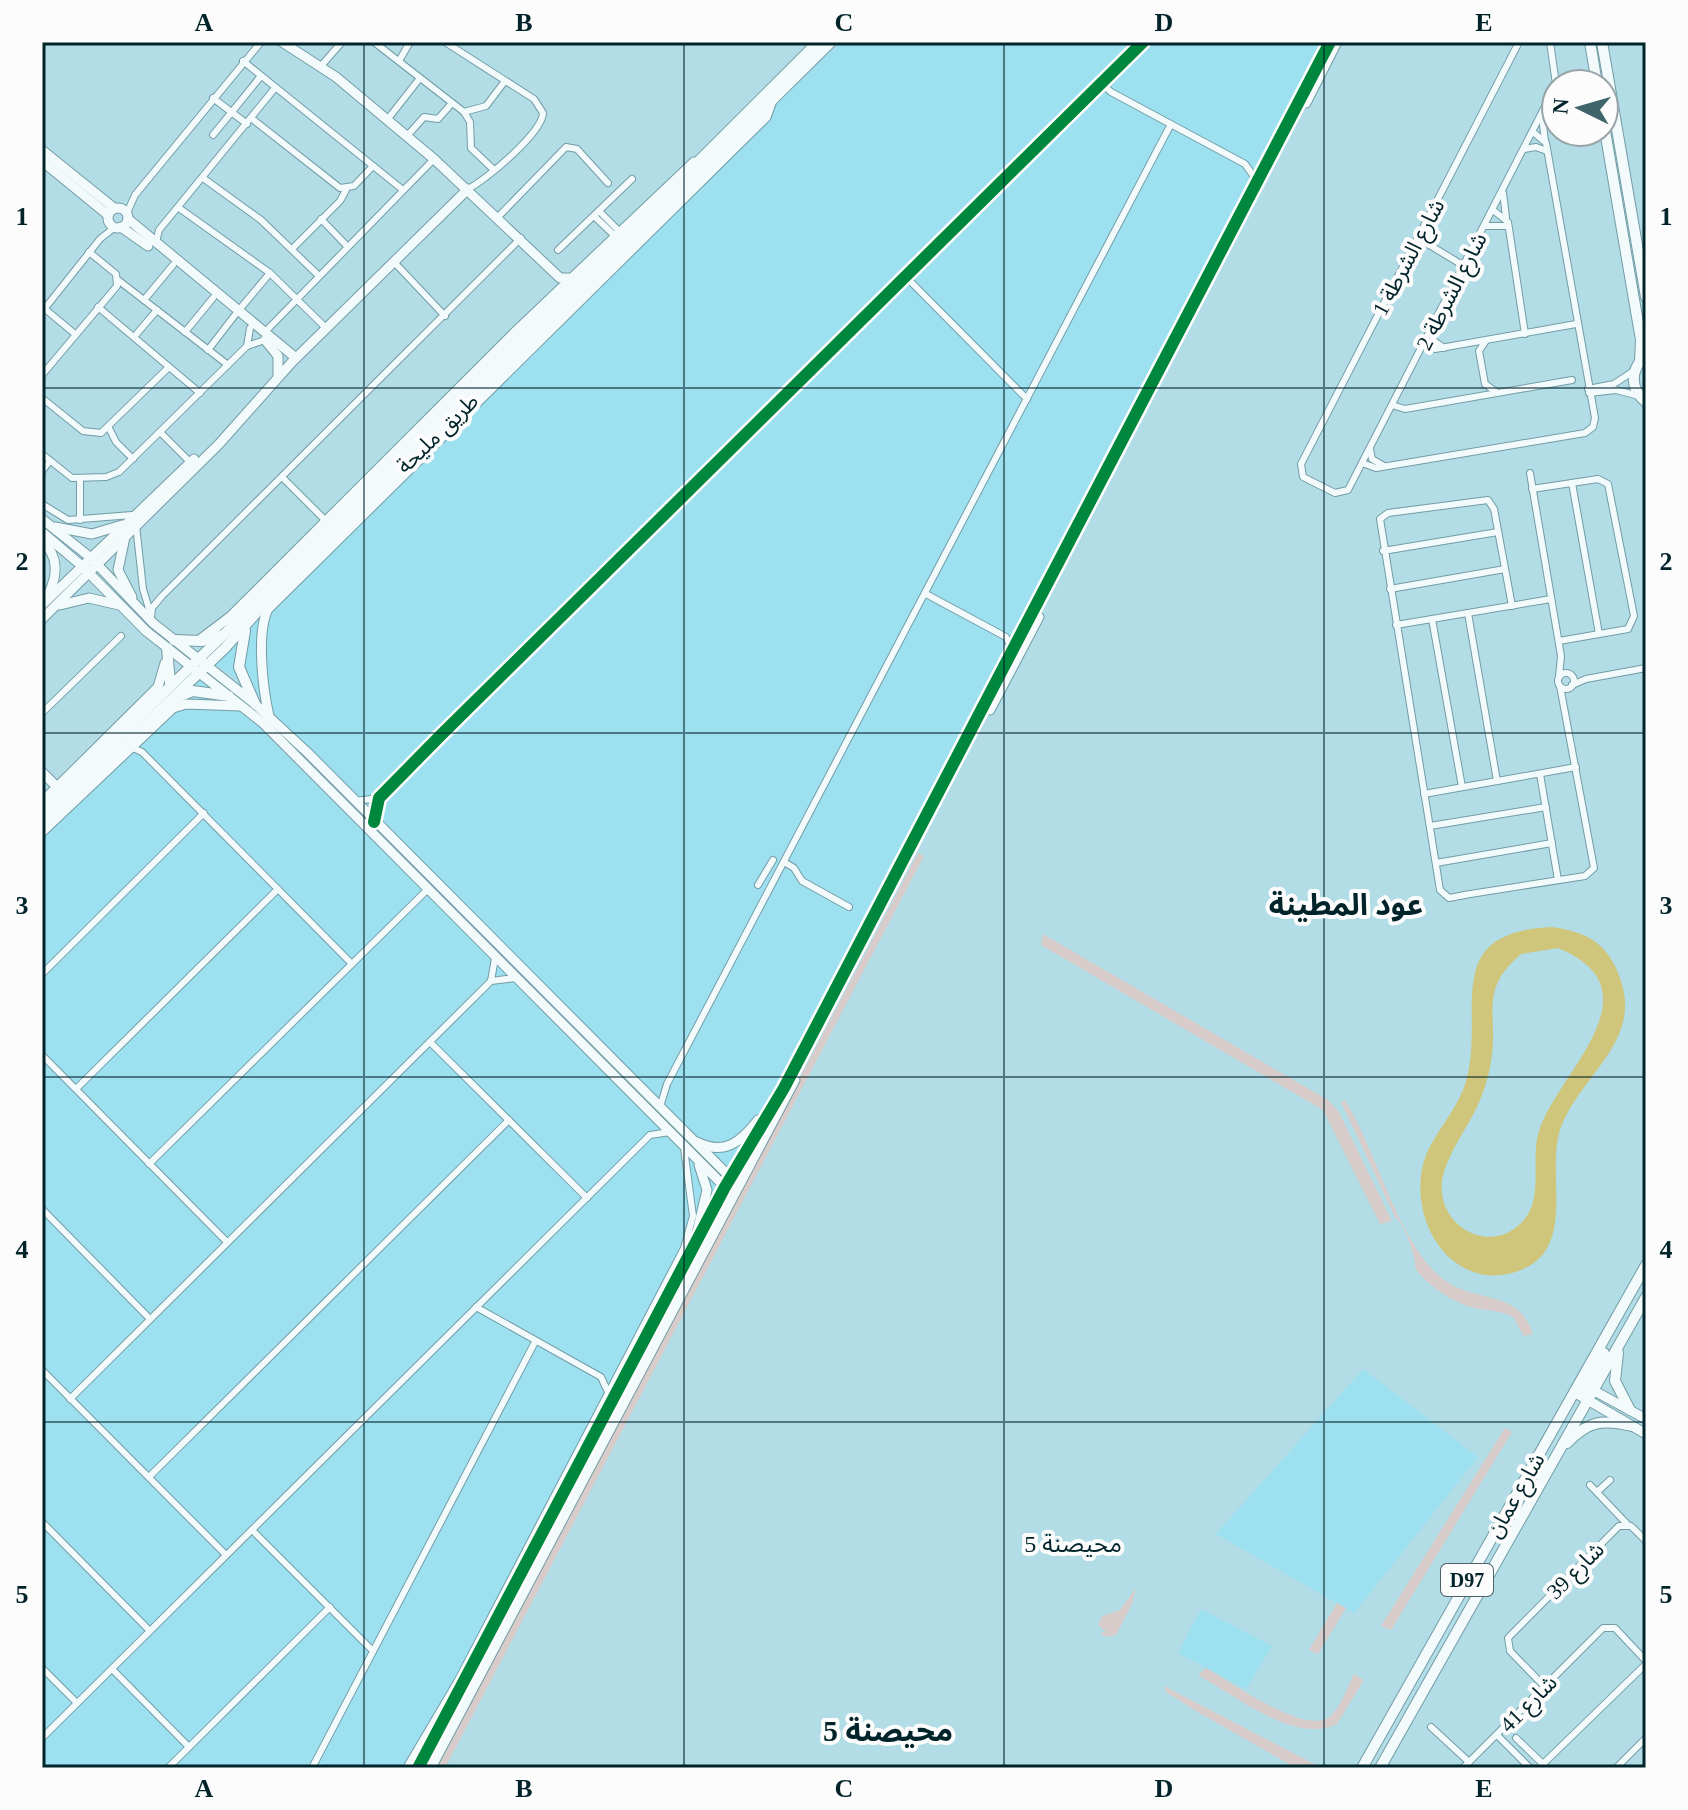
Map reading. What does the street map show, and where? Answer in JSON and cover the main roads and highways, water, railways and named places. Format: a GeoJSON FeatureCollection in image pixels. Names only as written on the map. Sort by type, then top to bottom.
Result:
{"type":"FeatureCollection","features":[{"type":"Feature","properties":{"kind":"main road","name":"طريق مليحة"},"geometry":{"type":"LineString","coordinates":[[42,811],[170,683],[198,665],[249,622],[831,42]]}},
{"type":"Feature","properties":{"kind":"main road"},"geometry":{"type":"LineString","coordinates":[[1590,42],[1594,68]]}},
{"type":"Feature","properties":{"kind":"main road"},"geometry":{"type":"LineString","coordinates":[[1602,42],[1646,297]]}},
{"type":"Feature","properties":{"kind":"main road","name":"طريق مليحة"},"geometry":{"type":"LineString","coordinates":[[42,823],[129,744],[223,632],[468,389],[513,338],[815,44]]}},
{"type":"Feature","properties":{"kind":"main road"},"geometry":{"type":"LineString","coordinates":[[1608,148],[1641,340],[1640,362],[1633,380],[1644,401]]}},
{"type":"Feature","properties":{"kind":"main road"},"geometry":{"type":"LineString","coordinates":[[456,391],[468,389]]}},
{"type":"Feature","properties":{"kind":"main road"},"geometry":{"type":"LineString","coordinates":[[249,622],[240,648],[239,667],[255,704]]}},
{"type":"Feature","properties":{"kind":"main road"},"geometry":{"type":"LineString","coordinates":[[170,683],[171,644],[196,641],[223,632]]}},
{"type":"Feature","properties":{"kind":"main road"},"geometry":{"type":"LineString","coordinates":[[129,744],[198,665]]}},
{"type":"Feature","properties":{"kind":"main road"},"geometry":{"type":"LineString","coordinates":[[161,707],[193,691],[229,696]]}},
{"type":"Feature","properties":{"kind":"main road","name":"شارع عمان"},"geometry":{"type":"LineString","coordinates":[[1380,1768],[1557,1453],[1582,1390],[1646,1265]]}},
{"type":"Feature","properties":{"kind":"main road","name":"شارع عمان"},"geometry":{"type":"LineString","coordinates":[[1362,1768],[1582,1390],[1621,1341],[1646,1297]]}},
{"type":"Feature","properties":{"kind":"main road"},"geometry":{"type":"LineString","coordinates":[[1621,1341],[1615,1381],[1630,1410]]}},
{"type":"Feature","properties":{"kind":"main road"},"geometry":{"type":"LineString","coordinates":[[1544,1475],[1547,1460],[1582,1390]]}},
{"type":"Feature","properties":{"kind":"main road"},"geometry":{"type":"LineString","coordinates":[[1557,1453],[1580,1429],[1594,1422],[1632,1426]]}},
{"type":"Feature","properties":{"kind":"district","name":"عود المطينة"},"geometry":{"type":"Point","coordinates":[1346,905]}},
{"type":"Feature","properties":{"kind":"district","name":"محيصنة 5"},"geometry":{"type":"Point","coordinates":[1073,1544]}},
{"type":"Feature","properties":{"kind":"district","name":"محيصنة 5"},"geometry":{"type":"Point","coordinates":[888,1731]}}]}
